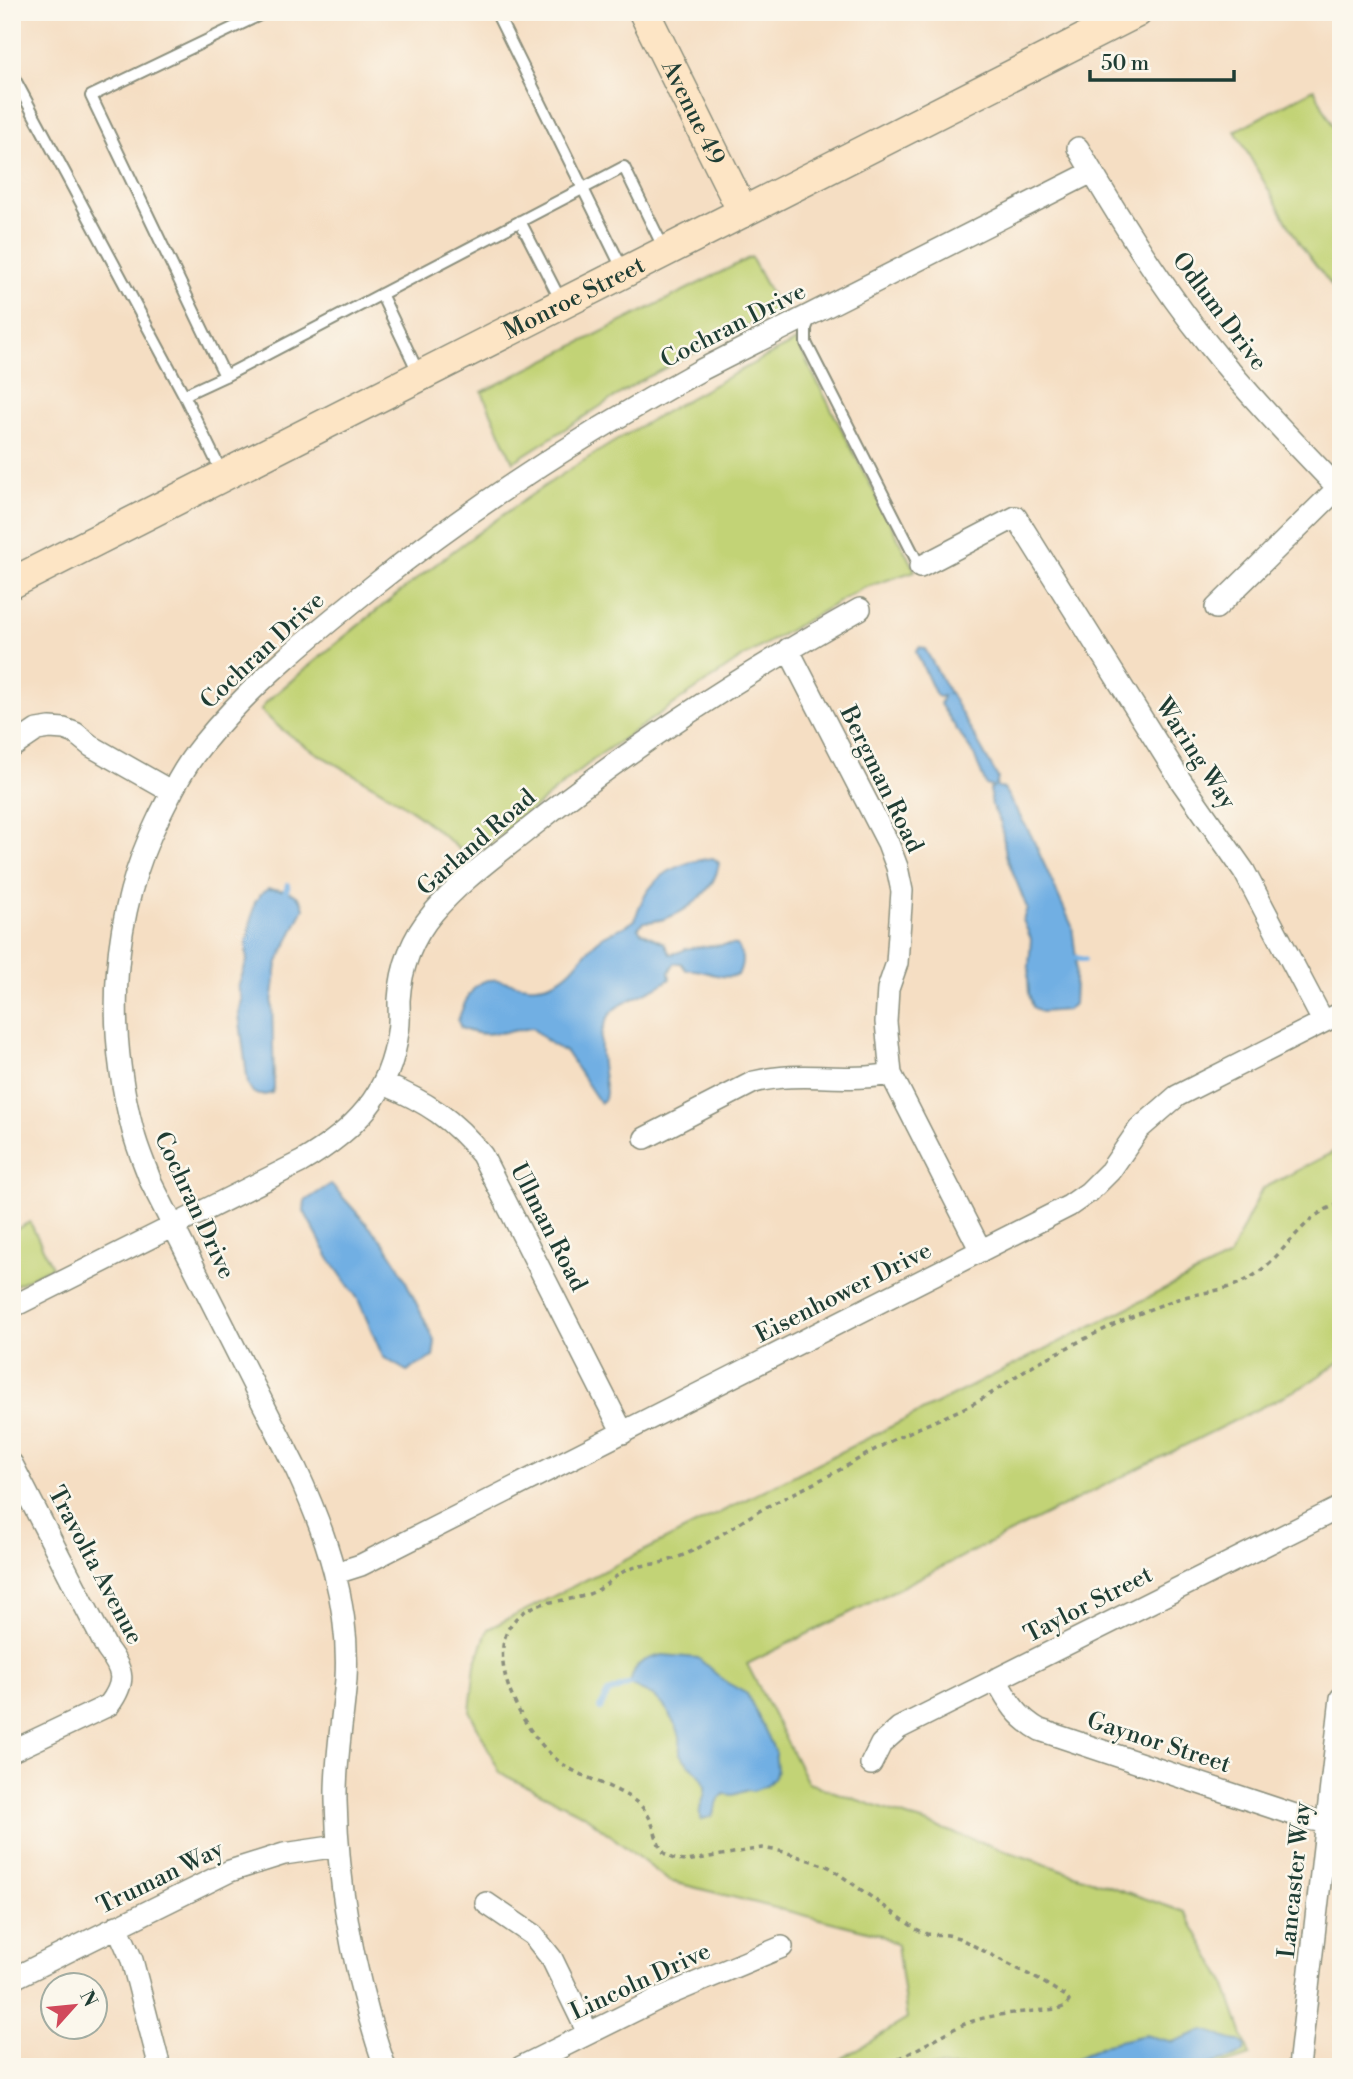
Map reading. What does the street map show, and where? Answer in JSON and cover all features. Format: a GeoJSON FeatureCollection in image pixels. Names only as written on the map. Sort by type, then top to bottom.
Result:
{"type":"FeatureCollection","features":[{"type":"Feature","properties":{"kind":"main road","name":"Avenue 49"},"geometry":{"type":"LineString","coordinates":[[644,12],[743,212]]}},
{"type":"Feature","properties":{"kind":"main road","name":"Monroe Street"},"geometry":{"type":"LineString","coordinates":[[12,583],[1137,12]]}},
{"type":"Feature","properties":{"kind":"street","name":"Odlum Drive"},"geometry":{"type":"LineString","coordinates":[[1079,148],[1146,257],[1206,342],[1271,418],[1339,489]]}},
{"type":"Feature","properties":{"kind":"street","name":"Cochran Drive"},"geometry":{"type":"LineString","coordinates":[[385,2067],[365,2010],[349,1939],[342,1889],[336,1798],[346,1677],[345,1642],[336,1573],[316,1512],[296,1469],[151,1182],[133,1132],[120,1072],[116,1026],[118,957],[127,904],[143,849],[172,792],[200,748],[242,699],[295,651],[416,552],[520,477],[650,397],[1092,172]]}},
{"type":"Feature","properties":{"kind":"street"},"geometry":{"type":"LineString","coordinates":[[1216,608],[1339,489]]}},
{"type":"Feature","properties":{"kind":"street","name":"Waring Way"},"geometry":{"type":"LineString","coordinates":[[920,567],[1016,517],[1181,782],[1244,871],[1332,1017]]}},
{"type":"Feature","properties":{"kind":"street","name":"Garland Road"},"geometry":{"type":"LineString","coordinates":[[12,1307],[301,1162],[348,1129],[384,1084],[398,1031],[402,972],[418,933],[447,898],[580,788],[660,730],[788,649],[860,609]]}},
{"type":"Feature","properties":{"kind":"street","name":"Bergman Road"},"geometry":{"type":"LineString","coordinates":[[788,649],[888,843],[897,867],[902,891],[901,929],[897,963],[888,989],[886,1022],[891,1074],[981,1251]]}},
{"type":"Feature","properties":{"kind":"street"},"geometry":{"type":"LineString","coordinates":[[12,747],[37,730],[64,729],[172,792]]}},
{"type":"Feature","properties":{"kind":"street","name":"Eisenhower Drive"},"geometry":{"type":"LineString","coordinates":[[336,1573],[361,1565],[1069,1206],[1089,1192],[1110,1171],[1139,1129],[1177,1096],[1332,1017]]}},
{"type":"Feature","properties":{"kind":"street"},"geometry":{"type":"LineString","coordinates":[[645,1138],[754,1082],[773,1077],[792,1075],[855,1079],[891,1074]]}},
{"type":"Feature","properties":{"kind":"street","name":"Ullman Road"},"geometry":{"type":"LineString","coordinates":[[384,1084],[428,1104],[451,1121],[482,1155],[623,1433]]}},
{"type":"Feature","properties":{"kind":"street","name":"Travolta Avenue"},"geometry":{"type":"LineString","coordinates":[[12,1464],[107,1649],[120,1665],[122,1679],[118,1693],[109,1705],[12,1751]]}},
{"type":"Feature","properties":{"kind":"street","name":"Taylor Street"},"geometry":{"type":"LineString","coordinates":[[871,1763],[881,1744],[899,1728],[1339,1512]]}},
{"type":"Feature","properties":{"kind":"street","name":"Gaynor Street"},"geometry":{"type":"LineString","coordinates":[[996,1679],[1010,1705],[1027,1723],[1041,1730],[1307,1819],[1327,1822]]}},
{"type":"Feature","properties":{"kind":"street","name":"Lancaster Way"},"geometry":{"type":"LineString","coordinates":[[1299,2067],[1341,1698]]}},
{"type":"Feature","properties":{"kind":"street","name":"Truman Way"},"geometry":{"type":"LineString","coordinates":[[12,1979],[204,1882],[243,1866],[284,1854],[338,1846]]}},
{"type":"Feature","properties":{"kind":"street"},"geometry":{"type":"LineString","coordinates":[[486,1903],[533,1935],[552,1959],[588,2033]]}},
{"type":"Feature","properties":{"kind":"street"},"geometry":{"type":"LineString","coordinates":[[117,1926],[132,1960],[159,2060]]}},
{"type":"Feature","properties":{"kind":"street","name":"Lincoln Drive"},"geometry":{"type":"LineString","coordinates":[[521,2067],[660,1998],[782,1947]]}},
{"type":"Feature","properties":{"kind":"lane"},"geometry":{"type":"LineString","coordinates":[[225,376],[91,96],[266,12]]}},
{"type":"Feature","properties":{"kind":"lane"},"geometry":{"type":"LineString","coordinates":[[496,12],[624,272]]}},
{"type":"Feature","properties":{"kind":"lane"},"geometry":{"type":"LineString","coordinates":[[12,74],[184,395],[223,476]]}},
{"type":"Feature","properties":{"kind":"lane"},"geometry":{"type":"LineString","coordinates":[[184,395],[624,167],[665,251]]}},
{"type":"Feature","properties":{"kind":"lane"},"geometry":{"type":"LineString","coordinates":[[520,220],[562,304]]}},
{"type":"Feature","properties":{"kind":"lane"},"geometry":{"type":"LineString","coordinates":[[381,294],[420,376]]}},
{"type":"Feature","properties":{"kind":"lane"},"geometry":{"type":"LineString","coordinates":[[813,314],[806,328],[806,343],[920,567]]}},
{"type":"Feature","properties":{"kind":"path"},"geometry":{"type":"LineString","coordinates":[[881,2067],[901,2059],[958,2027],[973,2022],[1058,2009],[1066,2006],[1069,2001],[1041,1981],[958,1938],[927,1934],[916,1929],[821,1863],[762,1848],[687,1861],[676,1861],[667,1857],[645,1810],[626,1796],[574,1772],[547,1752],[535,1735],[515,1702],[505,1678],[501,1655],[509,1627],[514,1620],[536,1607],[552,1601],[586,1596],[602,1589],[625,1571],[664,1562],[699,1548],[757,1512],[886,1443],[982,1398],[1044,1359],[1165,1303],[1235,1286],[1267,1266],[1314,1217],[1341,1203]]}},
{"type":"Feature","properties":{"kind":"green space"},"geometry":{"type":"Polygon","coordinates":[[[1314,89],[1341,142],[1341,298],[1299,243],[1235,131],[1314,89]]]}},
{"type":"Feature","properties":{"kind":"green space"},"geometry":{"type":"Polygon","coordinates":[[[751,257],[779,309],[640,381],[513,462],[482,392],[751,257]]]}},
{"type":"Feature","properties":{"kind":"green space"},"geometry":{"type":"Polygon","coordinates":[[[796,341],[915,571],[863,588],[743,657],[598,756],[471,859],[408,808],[303,745],[261,710],[266,702],[389,601],[517,505],[653,418],[796,341]]]}},
{"type":"Feature","properties":{"kind":"green space"},"geometry":{"type":"Polygon","coordinates":[[[1341,1148],[1341,1361],[1304,1386],[747,1664],[808,1783],[1185,1912],[1225,1983],[1250,2056],[1216,2067],[828,2067],[907,2019],[897,1945],[879,1934],[669,1881],[584,1815],[500,1773],[470,1712],[475,1665],[488,1629],[1229,1257],[1262,1189],[1341,1148]]]}},
{"type":"Feature","properties":{"kind":"green space"},"geometry":{"type":"Polygon","coordinates":[[[30,1222],[52,1267],[12,1287],[12,1231],[30,1222]]]}},
{"type":"Feature","properties":{"kind":"water"},"geometry":{"type":"Polygon","coordinates":[[[920,647],[925,649],[949,692],[947,694],[950,693],[998,778],[996,786],[1004,789],[1031,835],[1072,926],[1076,958],[1074,1004],[1068,1010],[1041,1012],[1033,1007],[1028,979],[1031,939],[1023,920],[1027,908],[1006,855],[1001,823],[992,806],[990,789],[993,787],[986,785],[974,755],[940,704],[943,696],[936,695],[916,652],[920,647]]]}},
{"type":"Feature","properties":{"kind":"water"},"geometry":{"type":"Polygon","coordinates":[[[713,858],[719,863],[716,875],[701,896],[680,912],[655,921],[643,922],[638,928],[664,943],[670,954],[696,947],[737,945],[742,960],[738,975],[725,976],[686,970],[681,963],[675,963],[669,972],[670,979],[612,1012],[602,1033],[601,1057],[606,1092],[605,1099],[600,1103],[566,1052],[552,1045],[532,1028],[487,1034],[461,1028],[458,1021],[467,998],[477,986],[487,980],[538,986],[553,982],[573,968],[601,938],[635,920],[646,894],[663,876],[685,864],[713,858]]]}},
{"type":"Feature","properties":{"kind":"water"},"geometry":{"type":"Polygon","coordinates":[[[268,889],[295,895],[304,908],[277,964],[272,1003],[274,1088],[272,1093],[261,1095],[254,1093],[248,1084],[239,1014],[242,1000],[238,987],[247,961],[246,946],[255,902],[268,889]]]}},
{"type":"Feature","properties":{"kind":"water"},"geometry":{"type":"Polygon","coordinates":[[[331,1184],[384,1243],[398,1265],[435,1342],[433,1357],[407,1371],[383,1357],[358,1299],[329,1258],[304,1211],[305,1201],[331,1184]]]}},
{"type":"Feature","properties":{"kind":"water"},"geometry":{"type":"Polygon","coordinates":[[[663,1655],[698,1658],[724,1681],[747,1694],[775,1752],[777,1769],[774,1778],[766,1786],[733,1795],[724,1794],[712,1816],[701,1820],[704,1781],[680,1754],[680,1737],[674,1721],[656,1698],[630,1684],[640,1663],[663,1655]]]}},
{"type":"Feature","properties":{"kind":"water"},"geometry":{"type":"Polygon","coordinates":[[[1204,2030],[1240,2041],[1245,2045],[1244,2052],[1205,2067],[1067,2067],[1074,2060],[1106,2044],[1145,2035],[1173,2042],[1204,2030]]]}},
{"type":"Feature","properties":{"kind":"waterway"},"geometry":{"type":"LineString","coordinates":[[285,893],[288,885]]}},
{"type":"Feature","properties":{"kind":"waterway"},"geometry":{"type":"LineString","coordinates":[[1076,958],[1084,960]]}},
{"type":"Feature","properties":{"kind":"waterway"},"geometry":{"type":"LineString","coordinates":[[600,1708],[608,1693],[630,1684]]}}]}
